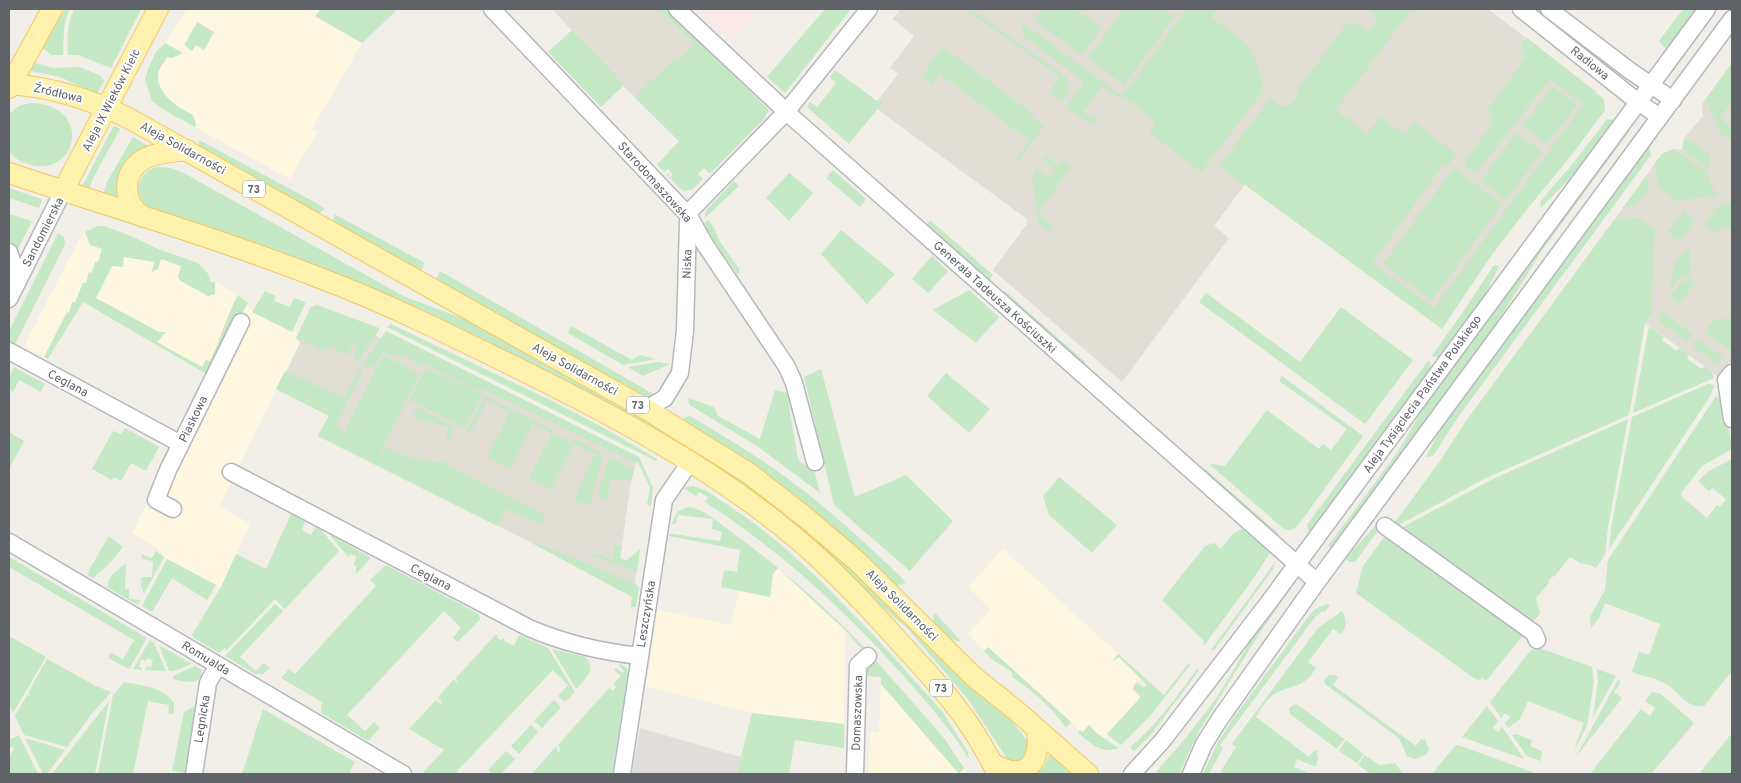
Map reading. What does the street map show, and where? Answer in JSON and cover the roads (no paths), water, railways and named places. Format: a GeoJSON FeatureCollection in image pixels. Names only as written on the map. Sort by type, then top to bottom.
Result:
{"type":"FeatureCollection","features":[{"type":"Feature","properties":{"kind":"main road"},"geometry":{"type":"LineString","coordinates":[[9,85],[52,9]]}},
{"type":"Feature","properties":{"kind":"main road","name":"Aleja IX Wieków Kielc"},"geometry":{"type":"LineString","coordinates":[[64,191],[158,9]]}},
{"type":"Feature","properties":{"kind":"main road","name":"Źródłowa"},"geometry":{"type":"LineString","coordinates":[[9,85],[60,92],[106,107]]}},
{"type":"Feature","properties":{"kind":"main road","name":"Aleja Solidarności"},"geometry":{"type":"LineString","coordinates":[[106,107],[187,150],[646,409],[750,474],[799,512],[865,569],[973,676],[1088,774]]}},
{"type":"Feature","properties":{"kind":"main road"},"geometry":{"type":"LineString","coordinates":[[144,217],[134,209],[128,193],[129,178],[134,167],[151,156],[187,150]]}},
{"type":"Feature","properties":{"kind":"main road","name":"Aleja Solidarności"},"geometry":{"type":"LineString","coordinates":[[9,173],[282,264],[388,306],[576,397],[690,462],[730,488],[780,525],[844,583],[936,682],[968,724],[995,769]]}},
{"type":"Feature","properties":{"kind":"main road"},"geometry":{"type":"LineString","coordinates":[[995,769],[1012,772],[1023,771],[1032,765],[1037,756],[1039,745],[1037,730]]}},
{"type":"Feature","properties":{"kind":"street","name":"Starodomaszowska"},"geometry":{"type":"LineString","coordinates":[[492,9],[689,216],[787,367],[794,383],[815,462]]}},
{"type":"Feature","properties":{"kind":"street","name":"Generała Tadeusza Kościuszki"},"geometry":{"type":"LineString","coordinates":[[677,9],[786,112],[1316,582]]}},
{"type":"Feature","properties":{"kind":"street"},"geometry":{"type":"LineString","coordinates":[[689,216],[697,204],[786,112],[870,9]]}},
{"type":"Feature","properties":{"kind":"street","name":"Radiowa"},"geometry":{"type":"LineString","coordinates":[[1521,9],[1638,102],[1660,117]]}},
{"type":"Feature","properties":{"kind":"street","name":"Radiowa"},"geometry":{"type":"LineString","coordinates":[[1549,9],[1629,70],[1673,100]]}},
{"type":"Feature","properties":{"kind":"street","name":"Aleja Tysiąclecia Państwa Polskiego"},"geometry":{"type":"LineString","coordinates":[[1132,774],[1163,740],[1296,564],[1707,9]]}},
{"type":"Feature","properties":{"kind":"street"},"geometry":{"type":"LineString","coordinates":[[1191,774],[1204,744],[1219,720],[1316,582],[1732,19]]}},
{"type":"Feature","properties":{"kind":"street","name":"Sandomierska"},"geometry":{"type":"LineString","coordinates":[[12,293],[64,191]]}},
{"type":"Feature","properties":{"kind":"street","name":"Niska"},"geometry":{"type":"LineString","coordinates":[[646,409],[665,398],[680,373],[685,331],[689,216]]}},
{"type":"Feature","properties":{"kind":"street"},"geometry":{"type":"LineString","coordinates":[[9,252],[12,261],[12,293]]}},
{"type":"Feature","properties":{"kind":"street","name":"Piaskowa"},"geometry":{"type":"LineString","coordinates":[[174,510],[156,500],[166,474],[241,322]]}},
{"type":"Feature","properties":{"kind":"street","name":"Ceglana"},"geometry":{"type":"LineString","coordinates":[[9,351],[181,444]]}},
{"type":"Feature","properties":{"kind":"street"},"geometry":{"type":"LineString","coordinates":[[1729,377],[1732,419]]}},
{"type":"Feature","properties":{"kind":"street","name":"Leszczyńska"},"geometry":{"type":"LineString","coordinates":[[622,774],[664,500],[690,462]]}},
{"type":"Feature","properties":{"kind":"street","name":"Ceglana"},"geometry":{"type":"LineString","coordinates":[[231,472],[529,628],[547,636],[576,644],[640,656]]}},
{"type":"Feature","properties":{"kind":"street"},"geometry":{"type":"LineString","coordinates":[[1385,526],[1534,633],[1537,640]]}},
{"type":"Feature","properties":{"kind":"street","name":"Romualda"},"geometry":{"type":"LineString","coordinates":[[9,542],[403,774]]}},
{"type":"Feature","properties":{"kind":"street","name":"Domaszowska"},"geometry":{"type":"LineString","coordinates":[[854,774],[858,665],[868,656]]}},
{"type":"Feature","properties":{"kind":"street","name":"Legnicka"},"geometry":{"type":"LineString","coordinates":[[195,767],[208,682],[218,665]]}}]}
